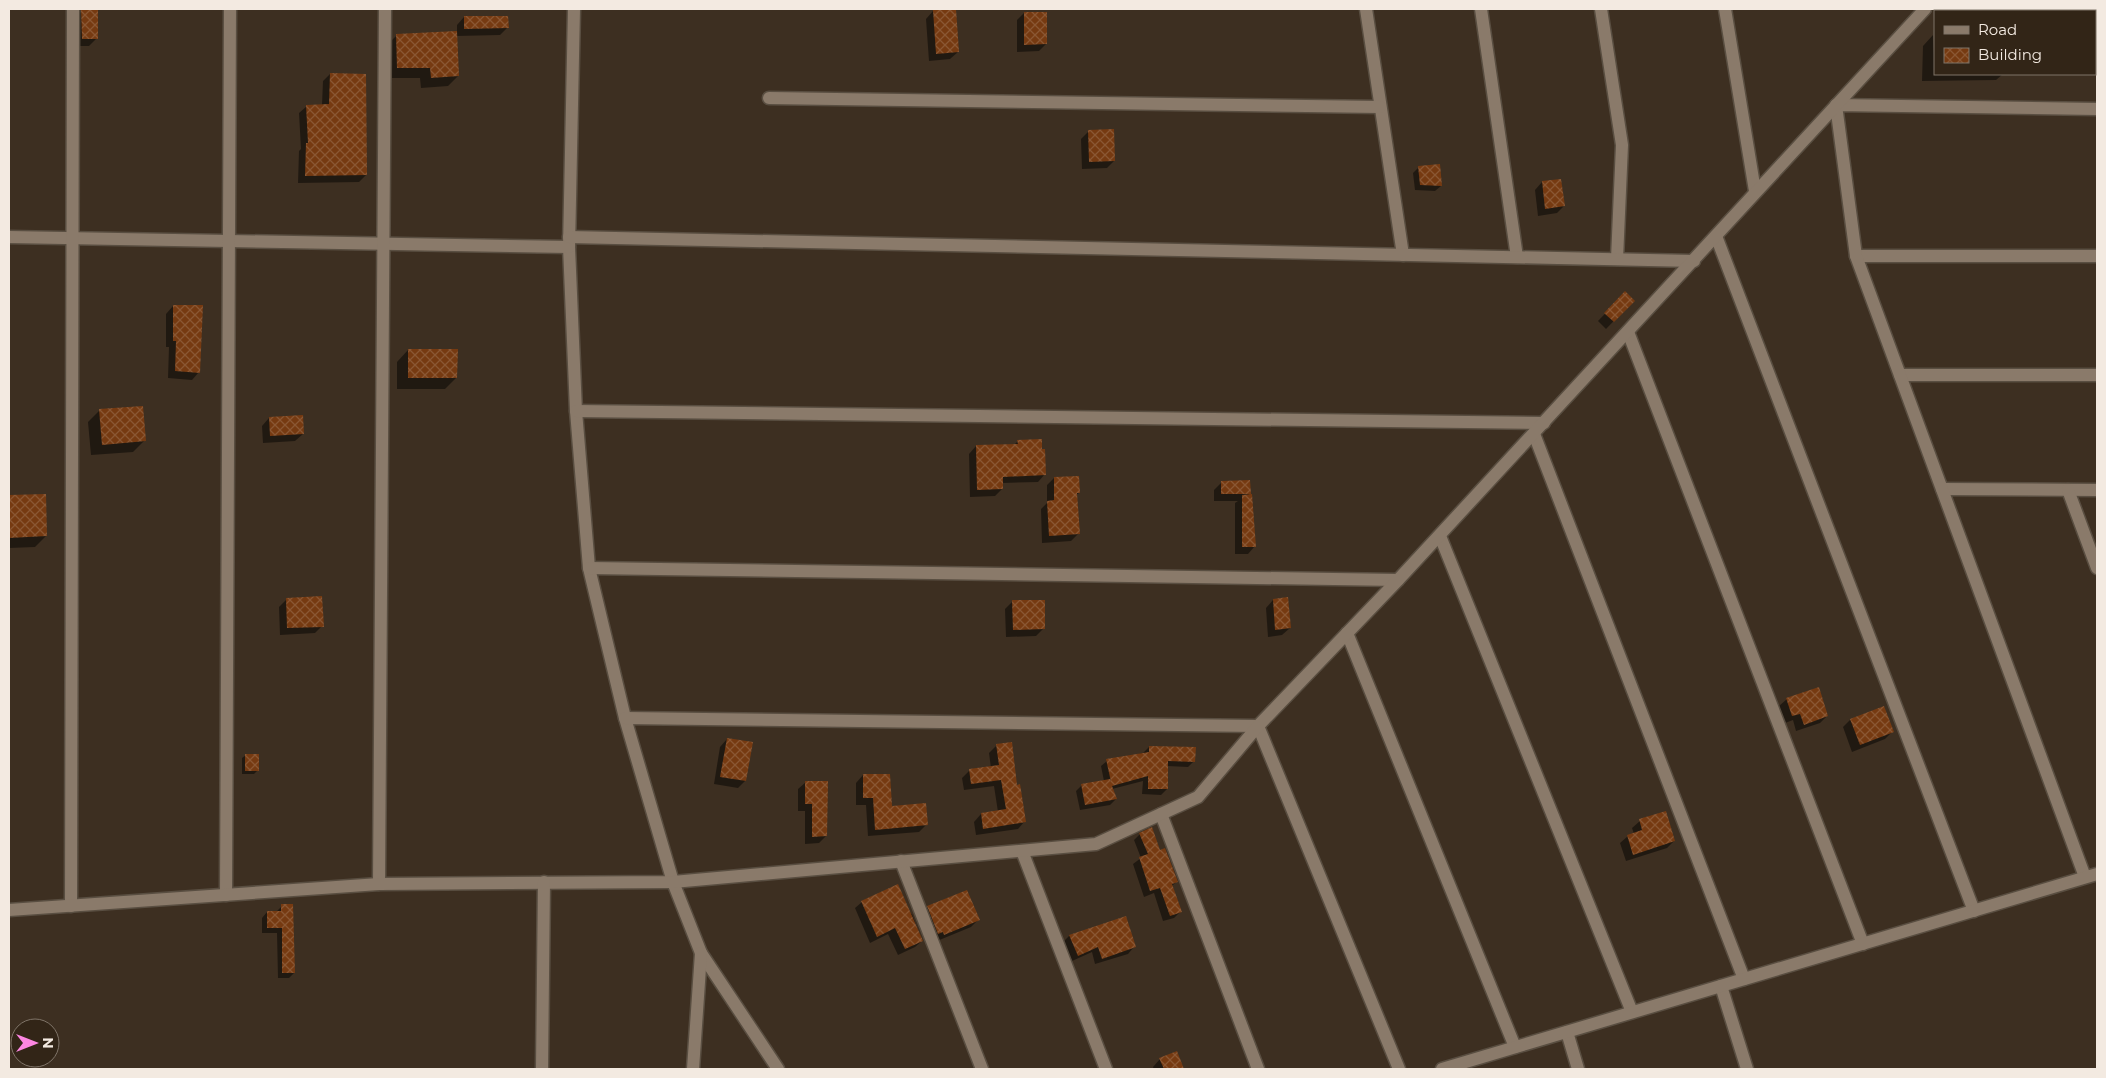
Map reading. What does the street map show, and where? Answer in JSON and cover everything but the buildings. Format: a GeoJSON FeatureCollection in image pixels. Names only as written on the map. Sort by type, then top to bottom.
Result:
{"type":"FeatureCollection","features":[{"type":"Feature","properties":{"kind":"street"},"geometry":{"type":"LineString","coordinates":[[71,906],[73,9]]}},
{"type":"Feature","properties":{"kind":"street"},"geometry":{"type":"LineString","coordinates":[[226,895],[230,9]]}},
{"type":"Feature","properties":{"kind":"street"},"geometry":{"type":"LineString","coordinates":[[379,884],[385,9]]}},
{"type":"Feature","properties":{"kind":"street"},"geometry":{"type":"LineString","coordinates":[[574,9],[569,242],[576,411],[589,568],[625,718],[673,882],[701,953],[778,1069]]}},
{"type":"Feature","properties":{"kind":"street"},"geometry":{"type":"LineString","coordinates":[[1366,9],[1403,255]]}},
{"type":"Feature","properties":{"kind":"street"},"geometry":{"type":"LineString","coordinates":[[1481,9],[1518,257]]}},
{"type":"Feature","properties":{"kind":"street"},"geometry":{"type":"LineString","coordinates":[[1601,9],[1622,145],[1617,259]]}},
{"type":"Feature","properties":{"kind":"street"},"geometry":{"type":"LineString","coordinates":[[1726,9],[1755,191]]}},
{"type":"Feature","properties":{"kind":"street"},"geometry":{"type":"LineString","coordinates":[[9,910],[379,884],[673,882],[1096,844],[1198,797],[1258,726],[1440,536],[1694,261],[1755,191],[1925,9]]}},
{"type":"Feature","properties":{"kind":"street"},"geometry":{"type":"LineString","coordinates":[[769,98],[1380,107]]}},
{"type":"Feature","properties":{"kind":"street"},"geometry":{"type":"LineString","coordinates":[[1836,105],[2097,109]]}},
{"type":"Feature","properties":{"kind":"street"},"geometry":{"type":"LineString","coordinates":[[1442,1069],[2091,875],[1942,490],[1856,256],[1836,105]]}},
{"type":"Feature","properties":{"kind":"street"},"geometry":{"type":"LineString","coordinates":[[1716,236],[1974,911]]}},
{"type":"Feature","properties":{"kind":"street"},"geometry":{"type":"LineString","coordinates":[[9,237],[383,244],[569,242],[1694,261]]}},
{"type":"Feature","properties":{"kind":"street"},"geometry":{"type":"LineString","coordinates":[[1856,256],[2097,256]]}},
{"type":"Feature","properties":{"kind":"street"},"geometry":{"type":"LineString","coordinates":[[1628,332],[1863,944]]}},
{"type":"Feature","properties":{"kind":"street"},"geometry":{"type":"LineString","coordinates":[[1900,375],[2097,375]]}},
{"type":"Feature","properties":{"kind":"street"},"geometry":{"type":"LineString","coordinates":[[576,411],[1544,423]]}},
{"type":"Feature","properties":{"kind":"street"},"geometry":{"type":"LineString","coordinates":[[1534,434],[1744,979]]}},
{"type":"Feature","properties":{"kind":"street"},"geometry":{"type":"LineString","coordinates":[[1942,490],[2097,490]]}},
{"type":"Feature","properties":{"kind":"street"},"geometry":{"type":"LineString","coordinates":[[2068,490],[2097,568]]}},
{"type":"Feature","properties":{"kind":"street"},"geometry":{"type":"LineString","coordinates":[[1440,536],[1632,1012]]}},
{"type":"Feature","properties":{"kind":"street"},"geometry":{"type":"LineString","coordinates":[[589,568],[1398,580]]}},
{"type":"Feature","properties":{"kind":"street"},"geometry":{"type":"LineString","coordinates":[[1347,634],[1515,1047]]}},
{"type":"Feature","properties":{"kind":"street"},"geometry":{"type":"LineString","coordinates":[[625,718],[1258,726]]}},
{"type":"Feature","properties":{"kind":"street"},"geometry":{"type":"LineString","coordinates":[[1258,726],[1399,1069]]}},
{"type":"Feature","properties":{"kind":"street"},"geometry":{"type":"LineString","coordinates":[[1161,814],[1258,1069]]}},
{"type":"Feature","properties":{"kind":"street"},"geometry":{"type":"LineString","coordinates":[[1022,850],[1106,1069]]}},
{"type":"Feature","properties":{"kind":"street"},"geometry":{"type":"LineString","coordinates":[[901,862],[982,1069]]}},
{"type":"Feature","properties":{"kind":"street"},"geometry":{"type":"LineString","coordinates":[[542,1069],[544,882]]}},
{"type":"Feature","properties":{"kind":"street"},"geometry":{"type":"LineString","coordinates":[[693,1069],[701,953]]}},
{"type":"Feature","properties":{"kind":"street"},"geometry":{"type":"LineString","coordinates":[[1720,986],[1747,1069]]}},
{"type":"Feature","properties":{"kind":"street"},"geometry":{"type":"LineString","coordinates":[[1567,1032],[1578,1069]]}}]}
